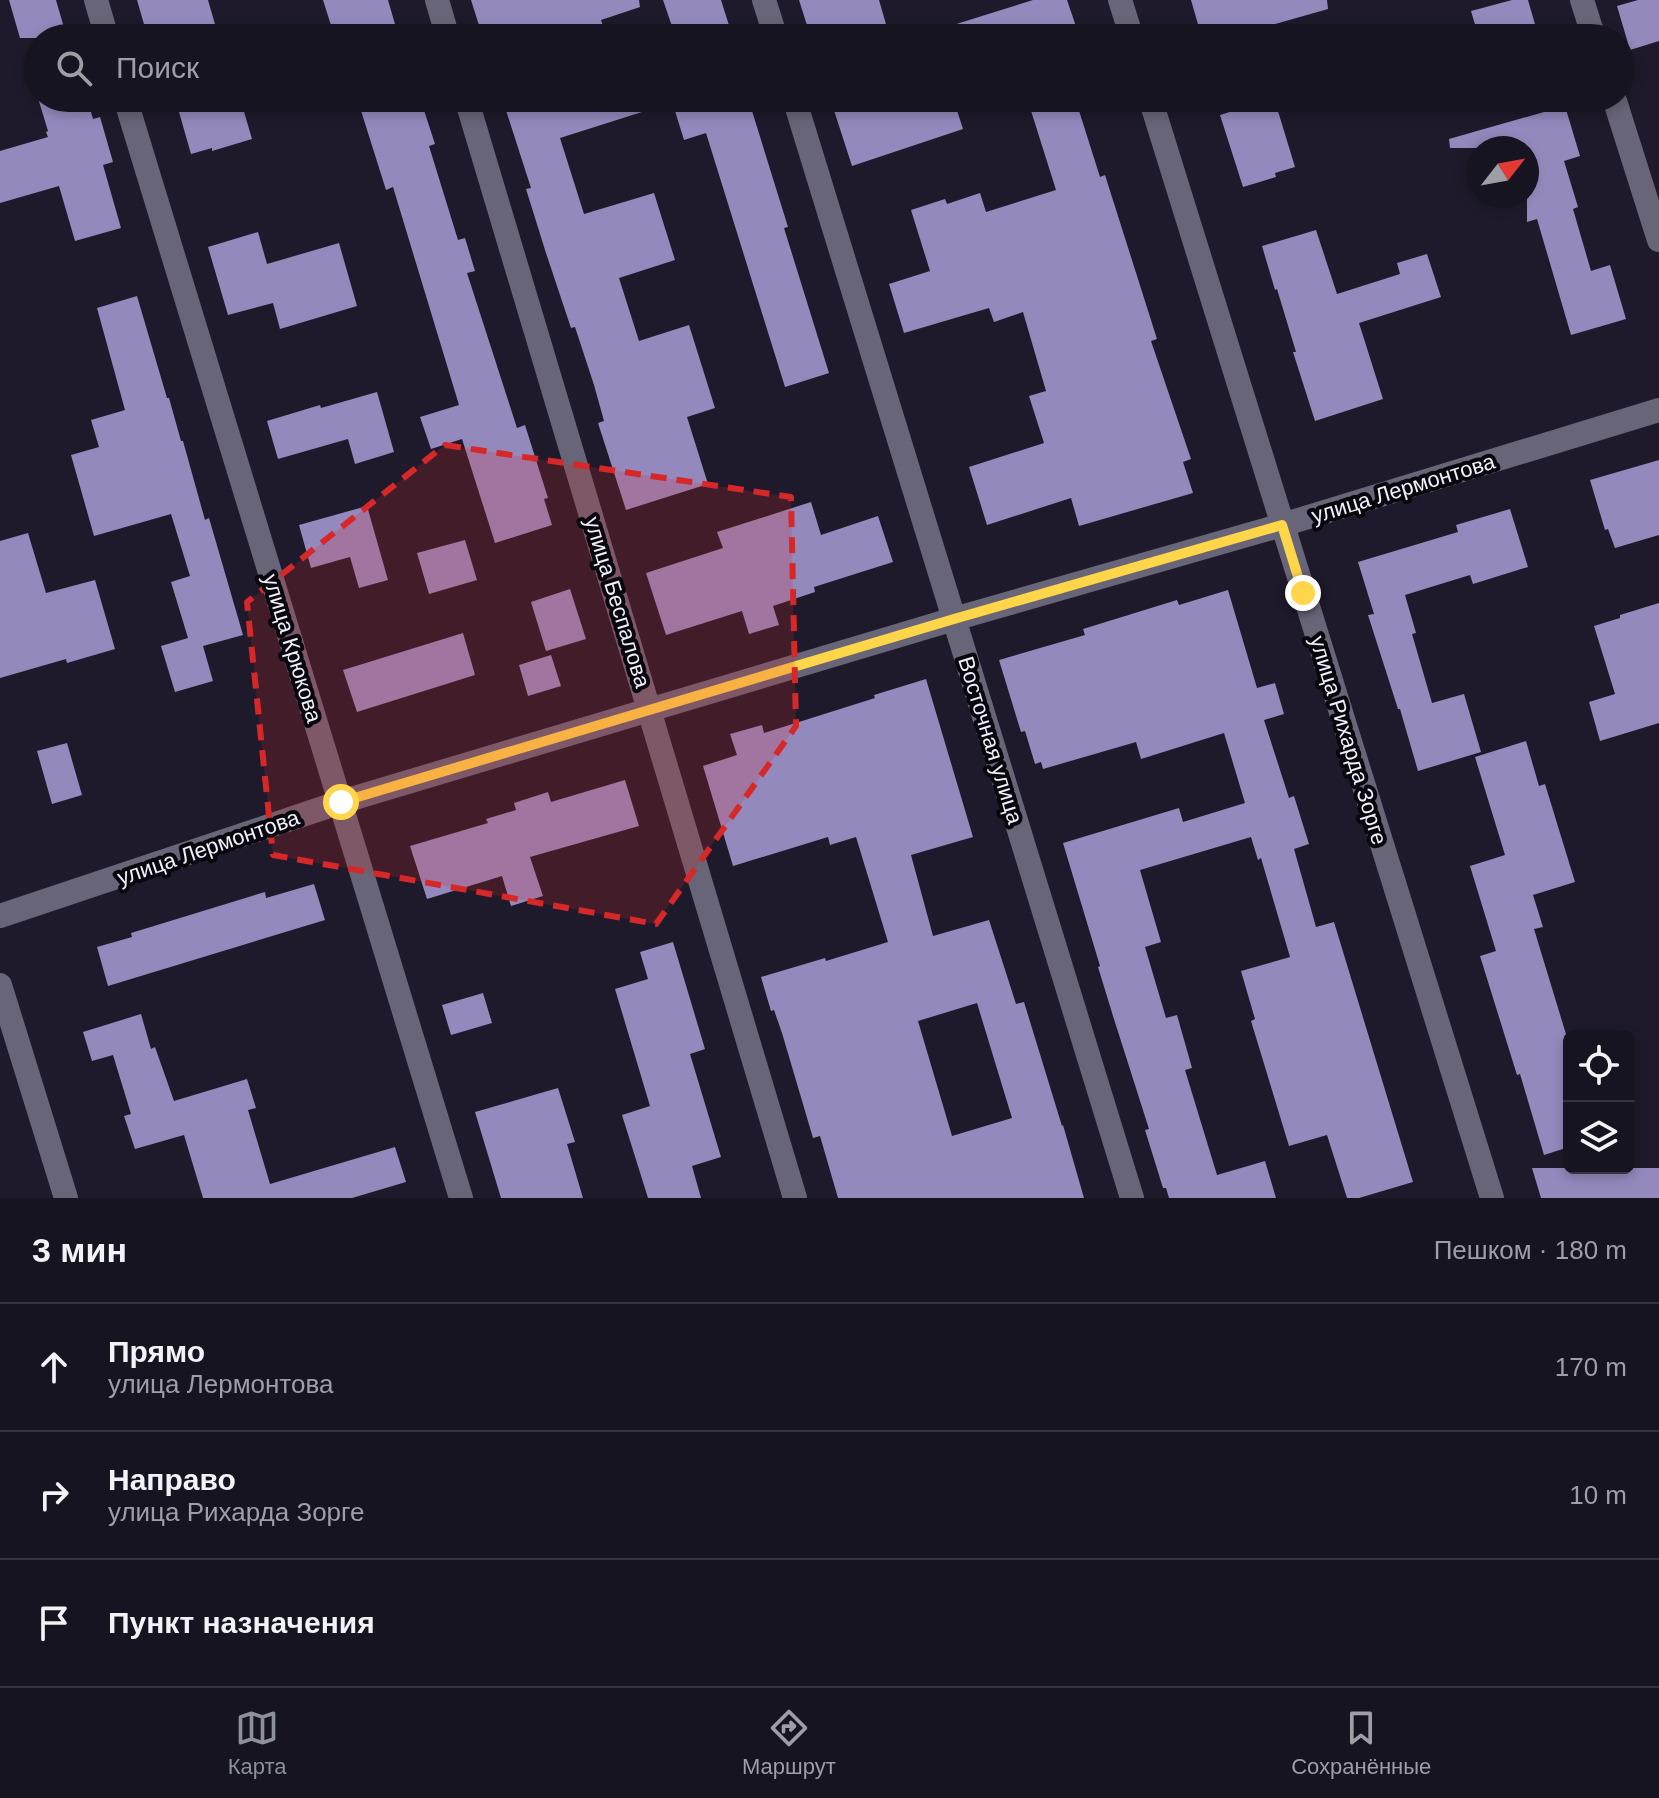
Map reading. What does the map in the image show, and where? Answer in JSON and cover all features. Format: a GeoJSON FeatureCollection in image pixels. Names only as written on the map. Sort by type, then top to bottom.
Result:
{"type":"FeatureCollection","features":[{"type":"Feature","properties":{"kind":"street"},"geometry":{"type":"LineString","coordinates":[[96,0],[103,24]]}},
{"type":"Feature","properties":{"kind":"street"},"geometry":{"type":"LineString","coordinates":[[437,0],[444,24]]}},
{"type":"Feature","properties":{"kind":"street"},"geometry":{"type":"LineString","coordinates":[[764,0],[772,24]]}},
{"type":"Feature","properties":{"kind":"street"},"geometry":{"type":"LineString","coordinates":[[1120,0],[1128,24]]}},
{"type":"Feature","properties":{"kind":"street"},"geometry":{"type":"LineString","coordinates":[[1582,0],[1590,24]]}},
{"type":"Feature","properties":{"kind":"street","name":"улица Крюкова"},"geometry":{"type":"LineString","coordinates":[[129,112],[461,1198]]}},
{"type":"Feature","properties":{"kind":"street","name":"улица Беспалова"},"geometry":{"type":"LineString","coordinates":[[470,112],[795,1198]]}},
{"type":"Feature","properties":{"kind":"street","name":"Восточная улица"},"geometry":{"type":"LineString","coordinates":[[798,112],[1132,1198]]}},
{"type":"Feature","properties":{"kind":"street","name":"улица Рихарда Зорге"},"geometry":{"type":"LineString","coordinates":[[1154,112],[1492,1198]]}},
{"type":"Feature","properties":{"kind":"street"},"geometry":{"type":"LineString","coordinates":[[1618,112],[1659,240]]}},
{"type":"Feature","properties":{"kind":"street","name":"улица Лермонтова"},"geometry":{"type":"LineString","coordinates":[[0,916],[341,802],[954,619],[1282,525],[1659,410]]}},
{"type":"Feature","properties":{"kind":"street"},"geometry":{"type":"LineString","coordinates":[[0,985],[66,1198]]}},
{"type":"Feature","properties":{"kind":"highlighted area"},"geometry":{"type":"Polygon","coordinates":[[[445,445],[791,497],[796,726],[656,924],[273,855],[247,602],[445,445]]]}},
{"type":"Feature","properties":{"kind":"building"},"geometry":{"type":"Polygon","coordinates":[[[9,0],[56,0],[63,24],[24,24],[24,38],[20,38],[9,0]]]}},
{"type":"Feature","properties":{"kind":"building"},"geometry":{"type":"Polygon","coordinates":[[[137,0],[208,0],[215,24],[144,24],[137,0]]]}},
{"type":"Feature","properties":{"kind":"building"},"geometry":{"type":"Polygon","coordinates":[[[323,0],[388,0],[395,24],[331,24],[323,0]]]}},
{"type":"Feature","properties":{"kind":"building"},"geometry":{"type":"Polygon","coordinates":[[[471,0],[639,0],[640,7],[601,20],[602,24],[479,24],[471,0]]]}},
{"type":"Feature","properties":{"kind":"building"},"geometry":{"type":"Polygon","coordinates":[[[663,0],[721,0],[729,24],[671,24],[663,0]]]}},
{"type":"Feature","properties":{"kind":"building"},"geometry":{"type":"Polygon","coordinates":[[[799,0],[879,0],[886,24],[807,24],[799,0]]]}},
{"type":"Feature","properties":{"kind":"building"},"geometry":{"type":"Polygon","coordinates":[[[1033,0],[1067,0],[1075,24],[956,24],[1033,0]]]}},
{"type":"Feature","properties":{"kind":"building"},"geometry":{"type":"Polygon","coordinates":[[[1191,0],[1327,0],[1328,9],[1275,24],[1198,24],[1191,0]]]}},
{"type":"Feature","properties":{"kind":"building"},"geometry":{"type":"Polygon","coordinates":[[[1512,0],[1528,0],[1535,24],[1475,24],[1471,11],[1512,0]]]}},
{"type":"Feature","properties":{"kind":"building"},"geometry":{"type":"Polygon","coordinates":[[[1638,0],[1659,0],[1659,41],[1635,48],[1635,24],[1622,24],[1617,6],[1638,0]]]}},
{"type":"Feature","properties":{"kind":"building"},"geometry":{"type":"Polygon","coordinates":[[[42,112],[91,112],[93,119],[100,117],[113,162],[103,165],[121,228],[75,241],[59,186],[0,203],[0,151],[48,137],[42,112]]]}},
{"type":"Feature","properties":{"kind":"building"},"geometry":{"type":"Polygon","coordinates":[[[179,112],[244,112],[252,139],[191,154],[179,112]]]}},
{"type":"Feature","properties":{"kind":"building"},"geometry":{"type":"Polygon","coordinates":[[[361,112],[425,112],[435,144],[429,146],[458,240],[465,238],[475,271],[467,273],[517,428],[525,425],[548,498],[544,499],[552,525],[495,543],[462,439],[431,449],[420,417],[459,405],[393,187],[386,190],[361,112]]]}},
{"type":"Feature","properties":{"kind":"building"},"geometry":{"type":"Polygon","coordinates":[[[507,112],[642,112],[560,138],[584,214],[654,193],[675,260],[619,278],[639,341],[689,325],[715,408],[687,417],[708,484],[626,510],[598,423],[604,421],[594,385],[575,327],[571,328],[526,189],[531,188],[507,112]]]}},
{"type":"Feature","properties":{"kind":"building"},"geometry":{"type":"Polygon","coordinates":[[[675,112],[752,112],[829,373],[785,387],[706,133],[684,140],[675,112]]]}},
{"type":"Feature","properties":{"kind":"building"},"geometry":{"type":"Polygon","coordinates":[[[835,112],[958,112],[963,129],[852,166],[835,112]]]}},
{"type":"Feature","properties":{"kind":"building"},"geometry":{"type":"Polygon","coordinates":[[[1031,112],[1079,112],[1100,177],[1105,175],[1157,339],[1151,341],[1191,459],[1183,462],[1193,493],[1079,526],[1071,498],[987,525],[969,467],[1044,443],[1029,396],[1046,391],[1023,312],[994,322],[989,308],[904,333],[889,284],[930,271],[911,210],[945,199],[947,204],[980,193],[986,212],[1056,190],[1031,112]]]}},
{"type":"Feature","properties":{"kind":"building"},"geometry":{"type":"Polygon","coordinates":[[[1230,112],[1278,112],[1295,167],[1275,173],[1276,177],[1243,187],[1220,115],[1230,112]]]}},
{"type":"Feature","properties":{"kind":"building"},"geometry":{"type":"Polygon","coordinates":[[[1544,112],[1567,112],[1580,156],[1564,161],[1578,207],[1573,209],[1591,271],[1610,265],[1626,319],[1571,335],[1537,219],[1527,222],[1527,208],[1539,208],[1539,136],[1467,136],[1467,148],[1450,148],[1449,139],[1544,112]]]}},
{"type":"Feature","properties":{"kind":"building"},"geometry":{"type":"Polygon","coordinates":[[[1316,230],[1337,294],[1400,274],[1397,263],[1427,254],[1441,297],[1359,323],[1383,399],[1315,421],[1262,246],[1316,230]]]}},
{"type":"Feature","properties":{"kind":"building"},"geometry":{"type":"Polygon","coordinates":[[[258,232],[267,264],[339,243],[357,306],[280,329],[273,303],[228,315],[208,247],[258,232]]]}},
{"type":"Feature","properties":{"kind":"building"},"geometry":{"type":"Polygon","coordinates":[[[137,296],[205,520],[209,518],[243,635],[203,646],[213,681],[175,692],[161,646],[188,638],[171,582],[190,576],[171,514],[94,536],[71,455],[99,447],[91,420],[125,410],[97,308],[137,296]]]}},
{"type":"Feature","properties":{"kind":"building"},"geometry":{"type":"Polygon","coordinates":[[[377,392],[394,452],[355,464],[348,439],[278,459],[267,421],[377,392]]]}},
{"type":"Feature","properties":{"kind":"building"},"geometry":{"type":"Polygon","coordinates":[[[1659,460],[1659,535],[1615,548],[1608,529],[1605,530],[1590,480],[1659,460]]]}},
{"type":"Feature","properties":{"kind":"building"},"geometry":{"type":"Polygon","coordinates":[[[811,502],[821,535],[878,516],[893,562],[814,587],[815,592],[773,606],[779,625],[749,634],[742,611],[666,635],[646,573],[723,548],[717,532],[811,502]]]}},
{"type":"Feature","properties":{"kind":"building"},"geometry":{"type":"Polygon","coordinates":[[[367,506],[388,580],[359,588],[350,557],[311,568],[299,525],[367,506]]]}},
{"type":"Feature","properties":{"kind":"building"},"geometry":{"type":"Polygon","coordinates":[[[1510,509],[1528,567],[1473,584],[1470,575],[1405,595],[1416,633],[1412,634],[1432,703],[1464,694],[1481,752],[1418,771],[1368,615],[1374,614],[1358,562],[1458,532],[1456,525],[1510,509]]]}},
{"type":"Feature","properties":{"kind":"building"},"geometry":{"type":"Polygon","coordinates":[[[28,533],[46,593],[95,580],[115,649],[0,678],[0,541],[28,533]]]}},
{"type":"Feature","properties":{"kind":"building"},"geometry":{"type":"Polygon","coordinates":[[[465,540],[477,580],[429,594],[417,553],[465,540]]]}},
{"type":"Feature","properties":{"kind":"building"},"geometry":{"type":"Polygon","coordinates":[[[570,589],[586,639],[546,651],[531,602],[570,589]]]}},
{"type":"Feature","properties":{"kind":"building"},"geometry":{"type":"Polygon","coordinates":[[[1228,590],[1257,688],[1275,683],[1284,714],[1264,720],[1289,798],[1294,796],[1309,844],[1294,849],[1316,927],[1334,922],[1413,1182],[1359,1198],[1347,1198],[1327,1135],[1289,1146],[1251,1021],[1255,1019],[1241,971],[1290,957],[1261,858],[1258,860],[1251,837],[1140,870],[1161,942],[1145,947],[1166,1018],[1177,1015],[1192,1068],[1185,1070],[1217,1175],[1265,1161],[1276,1198],[1169,1198],[1145,1130],[1149,1129],[1063,843],[1179,808],[1183,822],[1245,803],[1224,733],[1141,759],[1136,742],[1043,769],[1041,762],[1035,764],[1025,731],[1021,732],[999,660],[1085,635],[1083,629],[1177,600],[1179,605],[1228,590]]]}},
{"type":"Feature","properties":{"kind":"building"},"geometry":{"type":"Polygon","coordinates":[[[1659,603],[1659,723],[1600,741],[1589,702],[1615,694],[1594,626],[1659,603]]]}},
{"type":"Feature","properties":{"kind":"building"},"geometry":{"type":"Polygon","coordinates":[[[463,633],[475,675],[357,712],[343,670],[463,633]]]}},
{"type":"Feature","properties":{"kind":"building"},"geometry":{"type":"Polygon","coordinates":[[[551,655],[561,686],[528,696],[519,665],[551,655]]]}},
{"type":"Feature","properties":{"kind":"building"},"geometry":{"type":"Polygon","coordinates":[[[926,679],[973,837],[911,855],[933,936],[989,920],[1016,1004],[1024,1002],[1084,1198],[838,1198],[820,1136],[813,1138],[782,1033],[774,1010],[771,1011],[761,977],[888,942],[856,837],[830,845],[828,837],[733,866],[703,766],[737,755],[730,734],[762,725],[764,733],[875,698],[874,695],[926,679]],[[977,1003],[918,1021],[952,1136],[1012,1118],[977,1003]]]}},
{"type":"Feature","properties":{"kind":"building"},"geometry":{"type":"Polygon","coordinates":[[[1526,741],[1539,786],[1545,784],[1575,882],[1533,895],[1543,927],[1534,929],[1565,1030],[1563,1149],[1544,1155],[1480,956],[1496,951],[1470,866],[1505,855],[1475,757],[1526,741]]]}},
{"type":"Feature","properties":{"kind":"building"},"geometry":{"type":"Polygon","coordinates":[[[67,743],[82,795],[52,804],[37,751],[67,743]]]}},
{"type":"Feature","properties":{"kind":"building"},"geometry":{"type":"Polygon","coordinates":[[[625,780],[639,826],[530,857],[543,896],[511,906],[502,876],[427,899],[410,846],[488,823],[486,819],[516,810],[514,803],[548,792],[551,802],[625,780]]]}},
{"type":"Feature","properties":{"kind":"building"},"geometry":{"type":"Polygon","coordinates":[[[314,884],[325,920],[108,986],[97,947],[132,937],[131,933],[265,892],[266,898],[314,884]]]}},
{"type":"Feature","properties":{"kind":"building"},"geometry":{"type":"Polygon","coordinates":[[[673,942],[705,1049],[690,1054],[721,1157],[692,1166],[701,1198],[648,1198],[622,1115],[650,1106],[615,989],[648,979],[640,952],[673,942]]]}},
{"type":"Feature","properties":{"kind":"building"},"geometry":{"type":"Polygon","coordinates":[[[483,993],[492,1023],[451,1035],[442,1005],[483,993]]]}},
{"type":"Feature","properties":{"kind":"building"},"geometry":{"type":"Polygon","coordinates":[[[141,1014],[151,1049],[155,1047],[174,1101],[247,1079],[256,1108],[248,1110],[270,1184],[395,1147],[406,1182],[352,1198],[203,1198],[184,1135],[135,1149],[124,1116],[131,1114],[113,1055],[92,1061],[83,1032],[141,1014]]]}},
{"type":"Feature","properties":{"kind":"building"},"geometry":{"type":"Polygon","coordinates":[[[558,1088],[575,1142],[567,1144],[583,1198],[501,1198],[475,1112],[558,1088]]]}},
{"type":"Feature","properties":{"kind":"building"},"geometry":{"type":"Polygon","coordinates":[[[1532,1168],[1563,1168],[1563,1174],[1635,1174],[1635,1168],[1659,1168],[1659,1198],[1541,1198],[1532,1168]]]}},
{"type":"Feature","properties":{"kind":"route"},"geometry":{"type":"LineString","coordinates":[[341,802],[954,619],[1282,525],[1303,593]]}}]}
